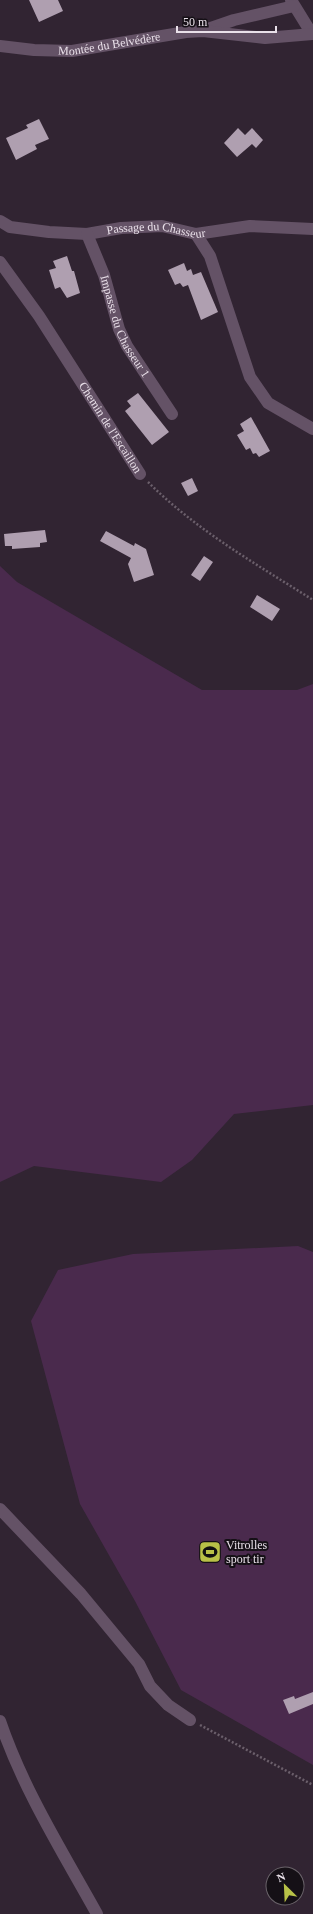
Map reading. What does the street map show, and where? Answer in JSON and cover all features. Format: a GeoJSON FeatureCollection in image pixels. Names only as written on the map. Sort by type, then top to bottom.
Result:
{"type":"FeatureCollection","features":[{"type":"Feature","properties":{"kind":"street"},"geometry":{"type":"LineString","coordinates":[[203,31],[292,3],[313,34]]}},
{"type":"Feature","properties":{"kind":"street","name":"Montée du Belvédère"},"geometry":{"type":"LineString","coordinates":[[0,46],[34,50],[72,51],[186,32],[203,31],[266,38],[313,34]]}},
{"type":"Feature","properties":{"kind":"street","name":"Passage du Chasseur"},"geometry":{"type":"LineString","coordinates":[[0,221],[10,226],[49,232],[87,234],[121,228],[162,226],[196,234],[250,226],[313,229]]}},
{"type":"Feature","properties":{"kind":"street","name":"Impasse du Chasseur 1"},"geometry":{"type":"LineString","coordinates":[[87,234],[104,275],[119,329],[127,346],[172,414]]}},
{"type":"Feature","properties":{"kind":"street"},"geometry":{"type":"LineString","coordinates":[[196,234],[210,256],[250,377],[268,403],[313,429]]}},
{"type":"Feature","properties":{"kind":"street","name":"Chemin de l'Escaillon"},"geometry":{"type":"LineString","coordinates":[[0,262],[39,316],[140,474]]}},
{"type":"Feature","properties":{"kind":"street"},"geometry":{"type":"LineString","coordinates":[[0,1508],[81,1594],[140,1664],[150,1686],[168,1705],[190,1720]]}},
{"type":"Feature","properties":{"kind":"street"},"geometry":{"type":"LineString","coordinates":[[0,1721],[7,1744],[25,1782],[97,1914]]}},
{"type":"Feature","properties":{"kind":"path","name":"Chemin de l'Escaillon"},"geometry":{"type":"LineString","coordinates":[[140,474],[162,496],[207,532],[313,600]]}},
{"type":"Feature","properties":{"kind":"path"},"geometry":{"type":"LineString","coordinates":[[190,1720],[313,1785]]}},
{"type":"Feature","properties":{"kind":"shaded area"},"geometry":{"type":"Polygon","coordinates":[[[0,566],[17,582],[202,690],[297,690],[313,684],[313,1105],[234,1114],[192,1160],[161,1182],[34,1166],[0,1182],[0,566]]]}},
{"type":"Feature","properties":{"kind":"shaded area","name":"Vitrolles sport tir"},"geometry":{"type":"Polygon","coordinates":[[[298,1246],[313,1252],[313,1765],[181,1690],[135,1601],[80,1504],[31,1321],[58,1270],[133,1254],[298,1246]]]}},
{"type":"Feature","properties":{"kind":"building"},"geometry":{"type":"Polygon","coordinates":[[[29,0],[58,0],[63,11],[39,22],[29,0]]]}},
{"type":"Feature","properties":{"kind":"building"},"geometry":{"type":"Polygon","coordinates":[[[39,119],[49,139],[35,145],[37,149],[16,160],[6,138],[28,128],[26,125],[39,119]]]}},
{"type":"Feature","properties":{"kind":"building"},"geometry":{"type":"Polygon","coordinates":[[[238,128],[245,135],[252,128],[263,140],[256,148],[252,144],[237,157],[224,143],[238,128]]]}},
{"type":"Feature","properties":{"kind":"building"},"geometry":{"type":"Polygon","coordinates":[[[67,256],[72,271],[74,271],[80,293],[67,298],[60,287],[55,289],[49,270],[56,268],[53,261],[67,256]]]}},
{"type":"Feature","properties":{"kind":"building"},"geometry":{"type":"Polygon","coordinates":[[[184,263],[187,271],[191,269],[193,275],[201,272],[218,312],[201,320],[188,285],[183,287],[180,283],[175,285],[168,270],[184,263]]]}},
{"type":"Feature","properties":{"kind":"building"},"geometry":{"type":"Polygon","coordinates":[[[138,393],[169,432],[152,445],[125,411],[131,406],[127,401],[138,393]]]}},
{"type":"Feature","properties":{"kind":"building"},"geometry":{"type":"Polygon","coordinates":[[[251,417],[270,451],[259,457],[256,453],[253,454],[250,448],[246,450],[237,435],[244,431],[240,424],[251,417]]]}},
{"type":"Feature","properties":{"kind":"building"},"geometry":{"type":"Polygon","coordinates":[[[192,478],[198,491],[188,496],[181,483],[192,478]]]}},
{"type":"Feature","properties":{"kind":"building"},"geometry":{"type":"Polygon","coordinates":[[[45,530],[47,542],[40,543],[40,547],[12,549],[12,546],[5,546],[4,534],[45,530]]]}},
{"type":"Feature","properties":{"kind":"building"},"geometry":{"type":"Polygon","coordinates":[[[106,531],[134,546],[135,543],[146,549],[154,575],[134,582],[128,564],[131,558],[100,541],[106,531]]]}},
{"type":"Feature","properties":{"kind":"building"},"geometry":{"type":"Polygon","coordinates":[[[204,556],[213,562],[200,581],[191,575],[204,556]]]}},
{"type":"Feature","properties":{"kind":"building"},"geometry":{"type":"Polygon","coordinates":[[[257,595],[280,609],[272,621],[250,607],[257,595]]]}},
{"type":"Feature","properties":{"kind":"building"},"geometry":{"type":"Polygon","coordinates":[[[313,1692],[313,1704],[289,1714],[283,1700],[294,1696],[295,1699],[313,1692]]]}},
{"type":"Feature","properties":{"kind":"place","name":"Vitrolles sport tir"},"geometry":{"type":"Point","coordinates":[210,1552]}}]}
